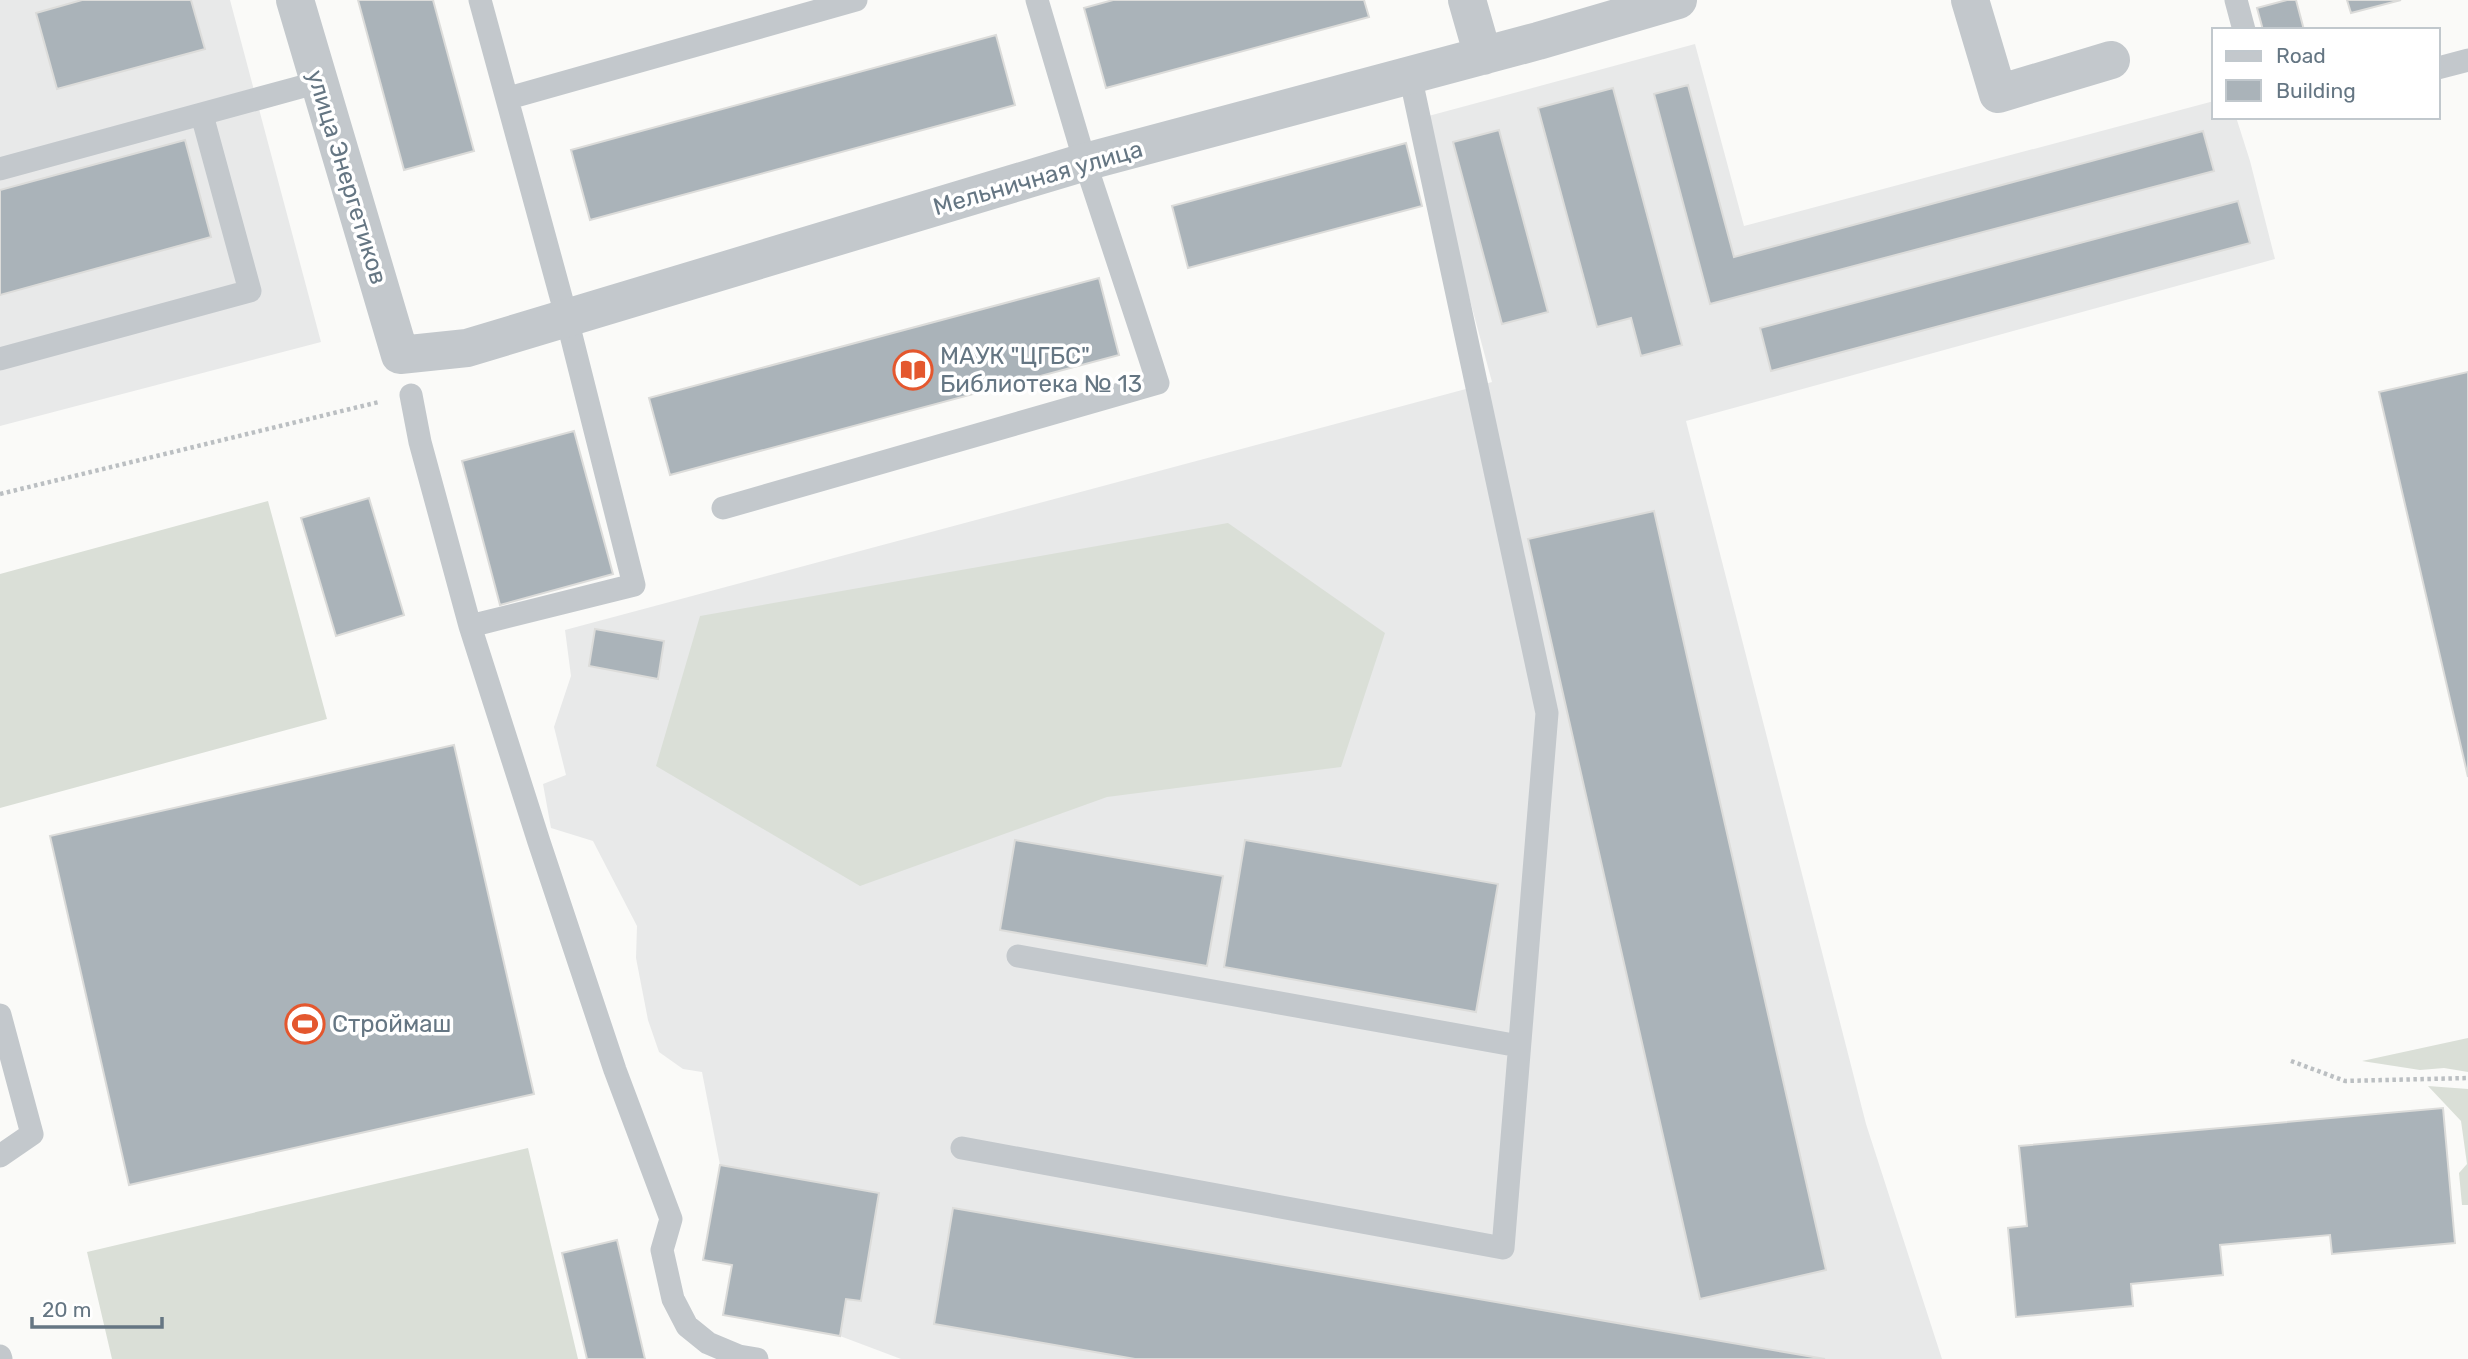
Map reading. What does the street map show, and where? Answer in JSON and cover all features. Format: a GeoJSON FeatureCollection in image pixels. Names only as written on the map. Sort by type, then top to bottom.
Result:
{"type":"FeatureCollection","features":[{"type":"Feature","properties":{"kind":"street","name":"улица Энергетиков"},"geometry":{"type":"LineString","coordinates":[[295,0],[400,355]]}},
{"type":"Feature","properties":{"kind":"street"},"geometry":{"type":"LineString","coordinates":[[1467,0],[1483,56]]}},
{"type":"Feature","properties":{"kind":"street","name":"Мельничная улица"},"geometry":{"type":"LineString","coordinates":[[400,355],[467,348],[1085,162],[1483,56],[1678,0]]}},
{"type":"Feature","properties":{"kind":"street"},"geometry":{"type":"LineString","coordinates":[[1970,0],[1998,94],[2111,60]]}},
{"type":"Feature","properties":{"kind":"lane"},"geometry":{"type":"LineString","coordinates":[[470,626],[634,585],[568,319],[480,0]]}},
{"type":"Feature","properties":{"kind":"lane"},"geometry":{"type":"LineString","coordinates":[[509,98],[856,0]]}},
{"type":"Feature","properties":{"kind":"lane"},"geometry":{"type":"LineString","coordinates":[[723,508],[1158,383],[1085,162],[1037,0]]}},
{"type":"Feature","properties":{"kind":"lane"},"geometry":{"type":"LineString","coordinates":[[2236,0],[2243,28]]}},
{"type":"Feature","properties":{"kind":"lane"},"geometry":{"type":"LineString","coordinates":[[2440,67],[2468,60]]}},
{"type":"Feature","properties":{"kind":"lane"},"geometry":{"type":"LineString","coordinates":[[962,1148],[1503,1248],[1547,713],[1410,75]]}},
{"type":"Feature","properties":{"kind":"lane"},"geometry":{"type":"LineString","coordinates":[[0,169],[319,82]]}},
{"type":"Feature","properties":{"kind":"lane"},"geometry":{"type":"LineString","coordinates":[[0,359],[250,291],[202,115]]}},
{"type":"Feature","properties":{"kind":"lane"},"geometry":{"type":"LineString","coordinates":[[411,394],[420,442],[470,626],[615,1070],[671,1219],[662,1250],[673,1298],[687,1326],[708,1343],[739,1356],[757,1359]]}},
{"type":"Feature","properties":{"kind":"lane"},"geometry":{"type":"LineString","coordinates":[[1018,956],[1519,1046]]}},
{"type":"Feature","properties":{"kind":"lane"},"geometry":{"type":"LineString","coordinates":[[0,1015],[32,1133],[0,1156]]}},
{"type":"Feature","properties":{"kind":"path"},"geometry":{"type":"LineString","coordinates":[[0,494],[411,394]]}},
{"type":"Feature","properties":{"kind":"path"},"geometry":{"type":"LineString","coordinates":[[2291,1061],[2345,1081],[2468,1077]]}},
{"type":"Feature","properties":{"kind":"shaded area"},"geometry":{"type":"Polygon","coordinates":[[[0,0],[230,0],[321,342],[0,426],[0,0]]]}},
{"type":"Feature","properties":{"kind":"shaded area"},"geometry":{"type":"Polygon","coordinates":[[[1695,44],[1744,226],[2212,102],[2212,119],[2237,119],[2275,259],[1686,421],[1866,1124],[1942,1359],[901,1359],[840,1336],[723,1315],[732,1265],[703,1260],[720,1165],[702,1072],[683,1069],[659,1052],[648,1020],[636,958],[637,926],[593,841],[551,828],[543,784],[566,775],[554,727],[571,676],[565,630],[1492,382],[1421,118],[1695,44]]]}},
{"type":"Feature","properties":{"kind":"shaded area"},"geometry":{"type":"Polygon","coordinates":[[[268,501],[327,719],[0,808],[0,574],[268,501]]]}},
{"type":"Feature","properties":{"kind":"shaded area"},"geometry":{"type":"Polygon","coordinates":[[[1228,523],[1385,633],[1341,767],[1107,797],[860,886],[656,766],[700,616],[1228,523]]]}},
{"type":"Feature","properties":{"kind":"shaded area"},"geometry":{"type":"Polygon","coordinates":[[[2468,1038],[2468,1072],[2444,1068],[2420,1070],[2362,1061],[2468,1038]]]}},
{"type":"Feature","properties":{"kind":"shaded area"},"geometry":{"type":"Polygon","coordinates":[[[2428,1086],[2468,1089],[2468,1205],[2462,1205],[2459,1173],[2467,1164],[2461,1121],[2428,1086]]]}},
{"type":"Feature","properties":{"kind":"shaded area"},"geometry":{"type":"Polygon","coordinates":[[[528,1148],[578,1359],[112,1359],[87,1252],[528,1148]]]}},
{"type":"Feature","properties":{"kind":"building"},"geometry":{"type":"Polygon","coordinates":[[[82,0],[191,0],[205,49],[57,89],[36,13],[82,0]]]}},
{"type":"Feature","properties":{"kind":"building"},"geometry":{"type":"Polygon","coordinates":[[[358,0],[433,0],[474,151],[404,170],[358,0]]]}},
{"type":"Feature","properties":{"kind":"building"},"geometry":{"type":"Polygon","coordinates":[[[1113,0],[1364,0],[1369,17],[1106,88],[1084,8],[1113,0]]]}},
{"type":"Feature","properties":{"kind":"building"},"geometry":{"type":"Polygon","coordinates":[[[2296,0],[2303,28],[2262,28],[2257,8],[2296,0]]]}},
{"type":"Feature","properties":{"kind":"building"},"geometry":{"type":"Polygon","coordinates":[[[2347,0],[2401,0],[2351,13],[2347,0]]]}},
{"type":"Feature","properties":{"kind":"building"},"geometry":{"type":"Polygon","coordinates":[[[996,35],[1015,105],[590,220],[571,150],[996,35]]]}},
{"type":"Feature","properties":{"kind":"building"},"geometry":{"type":"Polygon","coordinates":[[[1688,85],[1734,257],[2203,131],[2214,171],[1710,304],[1654,94],[1688,85]]]}},
{"type":"Feature","properties":{"kind":"building"},"geometry":{"type":"Polygon","coordinates":[[[1613,88],[1682,345],[1641,356],[1631,318],[1597,327],[1538,108],[1613,88]]]}},
{"type":"Feature","properties":{"kind":"building"},"geometry":{"type":"Polygon","coordinates":[[[1499,130],[1548,312],[1502,324],[1453,142],[1499,130]]]}},
{"type":"Feature","properties":{"kind":"building"},"geometry":{"type":"Polygon","coordinates":[[[185,140],[211,237],[0,295],[0,190],[185,140]]]}},
{"type":"Feature","properties":{"kind":"building"},"geometry":{"type":"Polygon","coordinates":[[[1406,143],[1422,206],[1188,268],[1172,206],[1406,143]]]}},
{"type":"Feature","properties":{"kind":"building"},"geometry":{"type":"Polygon","coordinates":[[[2238,201],[2250,243],[1771,371],[1760,328],[2238,201]]]}},
{"type":"Feature","properties":{"kind":"building"},"geometry":{"type":"Polygon","coordinates":[[[1099,278],[1119,355],[670,475],[649,398],[1099,278]]]}},
{"type":"Feature","properties":{"kind":"building"},"geometry":{"type":"Polygon","coordinates":[[[2468,372],[2468,777],[2379,392],[2468,372]]]}},
{"type":"Feature","properties":{"kind":"building"},"geometry":{"type":"Polygon","coordinates":[[[574,431],[613,574],[500,605],[462,461],[574,431]]]}},
{"type":"Feature","properties":{"kind":"building"},"geometry":{"type":"Polygon","coordinates":[[[369,498],[404,615],[336,636],[301,518],[369,498]]]}},
{"type":"Feature","properties":{"kind":"building"},"geometry":{"type":"Polygon","coordinates":[[[1654,511],[1826,1270],[1700,1299],[1528,539],[1654,511]]]}},
{"type":"Feature","properties":{"kind":"building"},"geometry":{"type":"Polygon","coordinates":[[[595,629],[664,641],[658,679],[589,666],[595,629]]]}},
{"type":"Feature","properties":{"kind":"building","name":"Строймаш"},"geometry":{"type":"Polygon","coordinates":[[[454,745],[534,1094],[129,1185],[50,836],[454,745]]]}},
{"type":"Feature","properties":{"kind":"building"},"geometry":{"type":"Polygon","coordinates":[[[1015,840],[1223,876],[1207,966],[1000,930],[1015,840]]]}},
{"type":"Feature","properties":{"kind":"building"},"geometry":{"type":"Polygon","coordinates":[[[1245,840],[1498,884],[1476,1012],[1224,967],[1245,840]]]}},
{"type":"Feature","properties":{"kind":"building"},"geometry":{"type":"Polygon","coordinates":[[[2443,1108],[2455,1243],[2332,1254],[2330,1235],[2220,1245],[2223,1275],[2131,1284],[2133,1306],[2016,1317],[2008,1228],[2027,1226],[2019,1146],[2443,1108]]]}},
{"type":"Feature","properties":{"kind":"building"},"geometry":{"type":"Polygon","coordinates":[[[720,1165],[879,1193],[861,1301],[846,1299],[840,1336],[723,1315],[732,1265],[703,1260],[720,1165]]]}},
{"type":"Feature","properties":{"kind":"building"},"geometry":{"type":"Polygon","coordinates":[[[953,1208],[1825,1359],[1135,1359],[934,1324],[953,1208]]]}},
{"type":"Feature","properties":{"kind":"building"},"geometry":{"type":"Polygon","coordinates":[[[617,1240],[645,1359],[587,1359],[562,1253],[617,1240]]]}},
{"type":"Feature","properties":{"kind":"place","name":"МАУК \"ЦГБС\" Библиотека № 13"},"geometry":{"type":"Point","coordinates":[913,370]}},
{"type":"Feature","properties":{"kind":"place","name":"Строймаш"},"geometry":{"type":"Point","coordinates":[305,1024]}}]}
